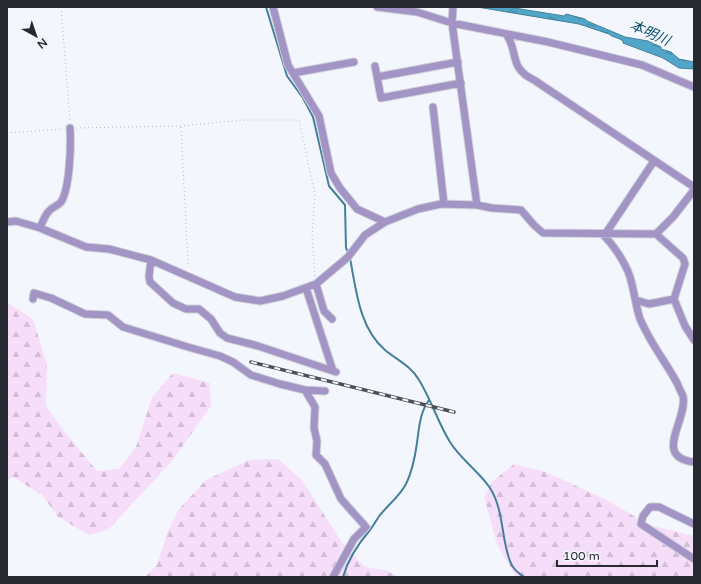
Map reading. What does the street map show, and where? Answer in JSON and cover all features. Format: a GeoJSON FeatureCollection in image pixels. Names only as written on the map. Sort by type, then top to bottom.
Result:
{"type":"FeatureCollection","features":[{"type":"Feature","properties":{"kind":"street"},"geometry":{"type":"LineString","coordinates":[[273,7],[288,65],[319,116],[331,173],[340,188],[357,209],[385,222]]}},
{"type":"Feature","properties":{"kind":"street"},"geometry":{"type":"LineString","coordinates":[[377,7],[417,12],[642,65],[694,87]]}},
{"type":"Feature","properties":{"kind":"street"},"geometry":{"type":"LineString","coordinates":[[453,7],[452,20],[477,205]]}},
{"type":"Feature","properties":{"kind":"street"},"geometry":{"type":"LineString","coordinates":[[506,34],[509,39],[515,64],[527,77],[534,80],[694,189],[673,217],[656,234]]}},
{"type":"Feature","properties":{"kind":"street"},"geometry":{"type":"LineString","coordinates":[[293,73],[354,62]]}},
{"type":"Feature","properties":{"kind":"street"},"geometry":{"type":"LineString","coordinates":[[377,77],[458,62]]}},
{"type":"Feature","properties":{"kind":"street"},"geometry":{"type":"LineString","coordinates":[[375,66],[382,98],[461,83]]}},
{"type":"Feature","properties":{"kind":"street"},"geometry":{"type":"LineString","coordinates":[[433,107],[444,204]]}},
{"type":"Feature","properties":{"kind":"street"},"geometry":{"type":"LineString","coordinates":[[40,228],[49,211],[62,201],[71,153],[70,128]]}},
{"type":"Feature","properties":{"kind":"street"},"geometry":{"type":"LineString","coordinates":[[604,234],[654,161]]}},
{"type":"Feature","properties":{"kind":"street"},"geometry":{"type":"LineString","coordinates":[[7,222],[16,221],[40,228],[86,247],[109,249],[151,260],[184,276],[236,297],[260,301],[283,296],[316,284],[350,255],[365,235],[385,222],[418,209],[444,204],[477,205],[492,208],[521,210],[543,233],[656,234],[683,258],[685,264],[674,299],[685,326],[694,340]]}},
{"type":"Feature","properties":{"kind":"street"},"geometry":{"type":"LineString","coordinates":[[604,234],[630,275],[640,318],[683,397],[681,414],[673,445],[675,452],[679,457],[694,462]]}},
{"type":"Feature","properties":{"kind":"street"},"geometry":{"type":"LineString","coordinates":[[151,260],[149,276],[150,282],[172,303],[186,309],[199,309],[211,319],[220,333],[227,338],[258,346],[334,371],[306,288]]}},
{"type":"Feature","properties":{"kind":"street"},"geometry":{"type":"LineString","coordinates":[[316,284],[324,311],[332,320]]}},
{"type":"Feature","properties":{"kind":"street"},"geometry":{"type":"LineString","coordinates":[[33,299],[34,293],[51,298],[85,314],[108,316],[123,327],[188,348],[220,356],[251,375],[305,390],[325,391]]}},
{"type":"Feature","properties":{"kind":"street"},"geometry":{"type":"LineString","coordinates":[[636,300],[649,304],[674,299]]}},
{"type":"Feature","properties":{"kind":"street"},"geometry":{"type":"LineString","coordinates":[[305,390],[315,407],[314,428],[317,441],[316,455],[325,464],[341,499],[366,527],[354,539],[333,577]]}},
{"type":"Feature","properties":{"kind":"street"},"geometry":{"type":"LineString","coordinates":[[694,524],[659,507],[650,507],[642,516],[641,524],[694,559]]}},
{"type":"Feature","properties":{"kind":"path"},"geometry":{"type":"LineString","coordinates":[[61,7],[70,128]]}},
{"type":"Feature","properties":{"kind":"path"},"geometry":{"type":"LineString","coordinates":[[7,134],[70,128],[181,126],[244,120],[299,120],[316,195],[312,235],[316,284]]}},
{"type":"Feature","properties":{"kind":"path"},"geometry":{"type":"LineString","coordinates":[[181,126],[188,264],[184,276]]}},
{"type":"Feature","properties":{"kind":"green space"},"geometry":{"type":"Polygon","coordinates":[[[7,302],[33,319],[47,365],[46,406],[64,431],[97,471],[119,469],[136,447],[152,397],[173,373],[210,383],[211,406],[172,461],[108,530],[89,535],[58,517],[42,495],[13,477],[7,481],[7,302]]]}},
{"type":"Feature","properties":{"kind":"green space"},"geometry":{"type":"Polygon","coordinates":[[[278,459],[302,480],[341,541],[365,567],[385,570],[399,577],[145,577],[157,565],[168,531],[179,509],[206,480],[249,460],[278,459]]]}},
{"type":"Feature","properties":{"kind":"green space"},"geometry":{"type":"Polygon","coordinates":[[[514,464],[546,472],[607,500],[649,525],[694,536],[694,577],[516,577],[497,544],[484,497],[492,482],[514,464]]]}},
{"type":"Feature","properties":{"kind":"water"},"geometry":{"type":"Polygon","coordinates":[[[477,7],[508,7],[564,16],[566,14],[585,19],[625,37],[648,41],[661,47],[661,49],[671,52],[679,59],[694,62],[694,69],[679,68],[663,58],[623,43],[623,41],[609,34],[579,24],[477,7]]]}},
{"type":"Feature","properties":{"kind":"waterway"},"geometry":{"type":"LineString","coordinates":[[266,7],[287,76],[303,98],[313,117],[329,186],[345,205],[346,248],[349,254]]}},
{"type":"Feature","properties":{"kind":"waterway"},"geometry":{"type":"LineString","coordinates":[[350,258],[360,307],[369,331],[385,350],[408,367],[416,375],[450,442],[490,488],[498,505],[505,543],[511,564],[524,577]]}},
{"type":"Feature","properties":{"kind":"waterway"},"geometry":{"type":"LineString","coordinates":[[343,577],[358,546],[380,515],[397,497],[406,484],[414,459],[422,415],[429,400]]}},
{"type":"Feature","properties":{"kind":"railway"},"geometry":{"type":"LineString","coordinates":[[251,362],[454,412]]}},
{"type":"Feature","properties":{"kind":"water label","name":"本明川"},"geometry":{"type":"Point","coordinates":[650,33]}}]}
